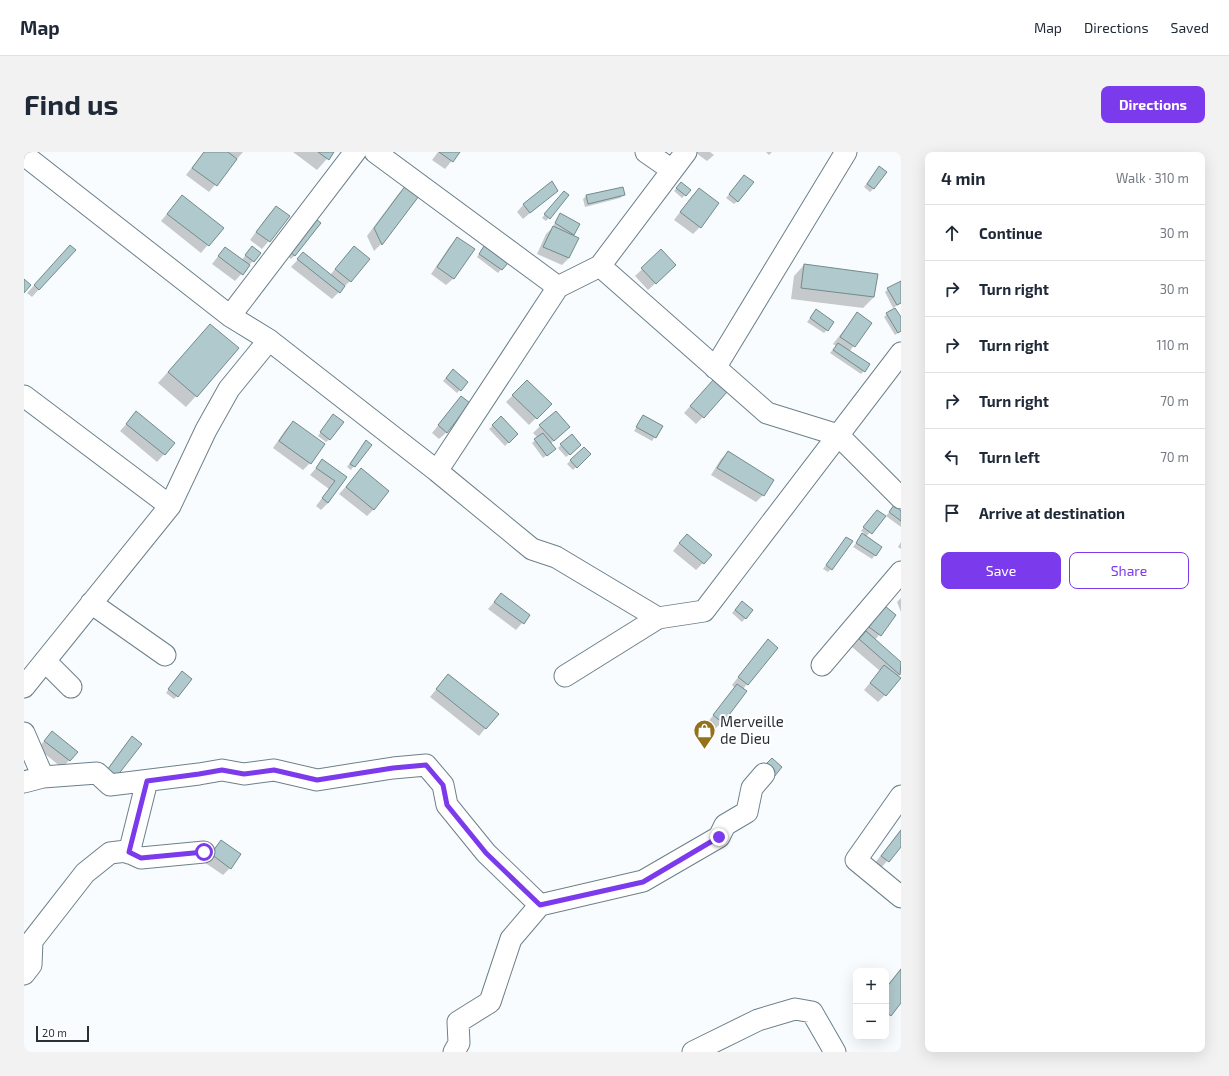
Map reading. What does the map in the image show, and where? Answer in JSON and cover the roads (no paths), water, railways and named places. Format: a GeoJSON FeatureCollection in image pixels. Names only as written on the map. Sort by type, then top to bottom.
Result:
{"type":"FeatureCollection","features":[{"type":"Feature","properties":{"kind":"street"},"geometry":{"type":"LineString","coordinates":[[230,316],[355,152]]}},
{"type":"Feature","properties":{"kind":"street"},"geometry":{"type":"LineString","coordinates":[[375,152],[558,287]]}},
{"type":"Feature","properties":{"kind":"street"},"geometry":{"type":"LineString","coordinates":[[646,152],[672,170]]}},
{"type":"Feature","properties":{"kind":"street"},"geometry":{"type":"LineString","coordinates":[[437,471],[558,287],[600,266],[686,152]]}},
{"type":"Feature","properties":{"kind":"street"},"geometry":{"type":"LineString","coordinates":[[715,368],[846,152]]}},
{"type":"Feature","properties":{"kind":"street"},"geometry":{"type":"LineString","coordinates":[[24,155],[230,316],[269,340],[437,471],[532,549],[556,557],[658,618]]}},
{"type":"Feature","properties":{"kind":"street"},"geometry":{"type":"LineString","coordinates":[[600,266],[767,414],[838,435],[901,498]]}},
{"type":"Feature","properties":{"kind":"street"},"geometry":{"type":"LineString","coordinates":[[24,687],[36,664],[91,603],[170,506],[206,430],[230,389],[241,373],[269,340]]}},
{"type":"Feature","properties":{"kind":"street"},"geometry":{"type":"LineString","coordinates":[[565,676],[658,618],[704,611],[901,353]]}},
{"type":"Feature","properties":{"kind":"street"},"geometry":{"type":"LineString","coordinates":[[24,396],[170,506]]}},
{"type":"Feature","properties":{"kind":"street"},"geometry":{"type":"LineString","coordinates":[[822,665],[901,572]]}},
{"type":"Feature","properties":{"kind":"street"},"geometry":{"type":"LineString","coordinates":[[91,603],[165,655]]}},
{"type":"Feature","properties":{"kind":"street"},"geometry":{"type":"LineString","coordinates":[[36,664],[71,687]]}},
{"type":"Feature","properties":{"kind":"street"},"geometry":{"type":"LineString","coordinates":[[24,733],[33,779],[96,773],[110,785],[222,770],[244,774],[274,770],[317,780],[393,768],[426,765],[443,785],[447,805],[486,853],[540,905]]}},
{"type":"Feature","properties":{"kind":"street"},"geometry":{"type":"LineString","coordinates":[[454,1052],[459,1043],[458,1022],[490,1002],[511,939],[540,905],[643,882],[650,878],[719,837],[725,825],[747,812],[752,788],[764,774]]}},
{"type":"Feature","properties":{"kind":"street"},"geometry":{"type":"LineString","coordinates":[[129,852],[147,781]]}},
{"type":"Feature","properties":{"kind":"street"},"geometry":{"type":"LineString","coordinates":[[901,796],[856,860],[901,897]]}},
{"type":"Feature","properties":{"kind":"street"},"geometry":{"type":"LineString","coordinates":[[24,974],[31,965],[32,941],[85,873],[110,853],[126,851],[141,858],[204,852]]}},
{"type":"Feature","properties":{"kind":"street"},"geometry":{"type":"LineString","coordinates":[[693,1052],[758,1020],[795,1009],[812,1012],[835,1052]]}},
{"type":"Feature","properties":{"kind":"place","name":"Merveille de Dieu"},"geometry":{"type":"Point","coordinates":[704,750]}}]}
